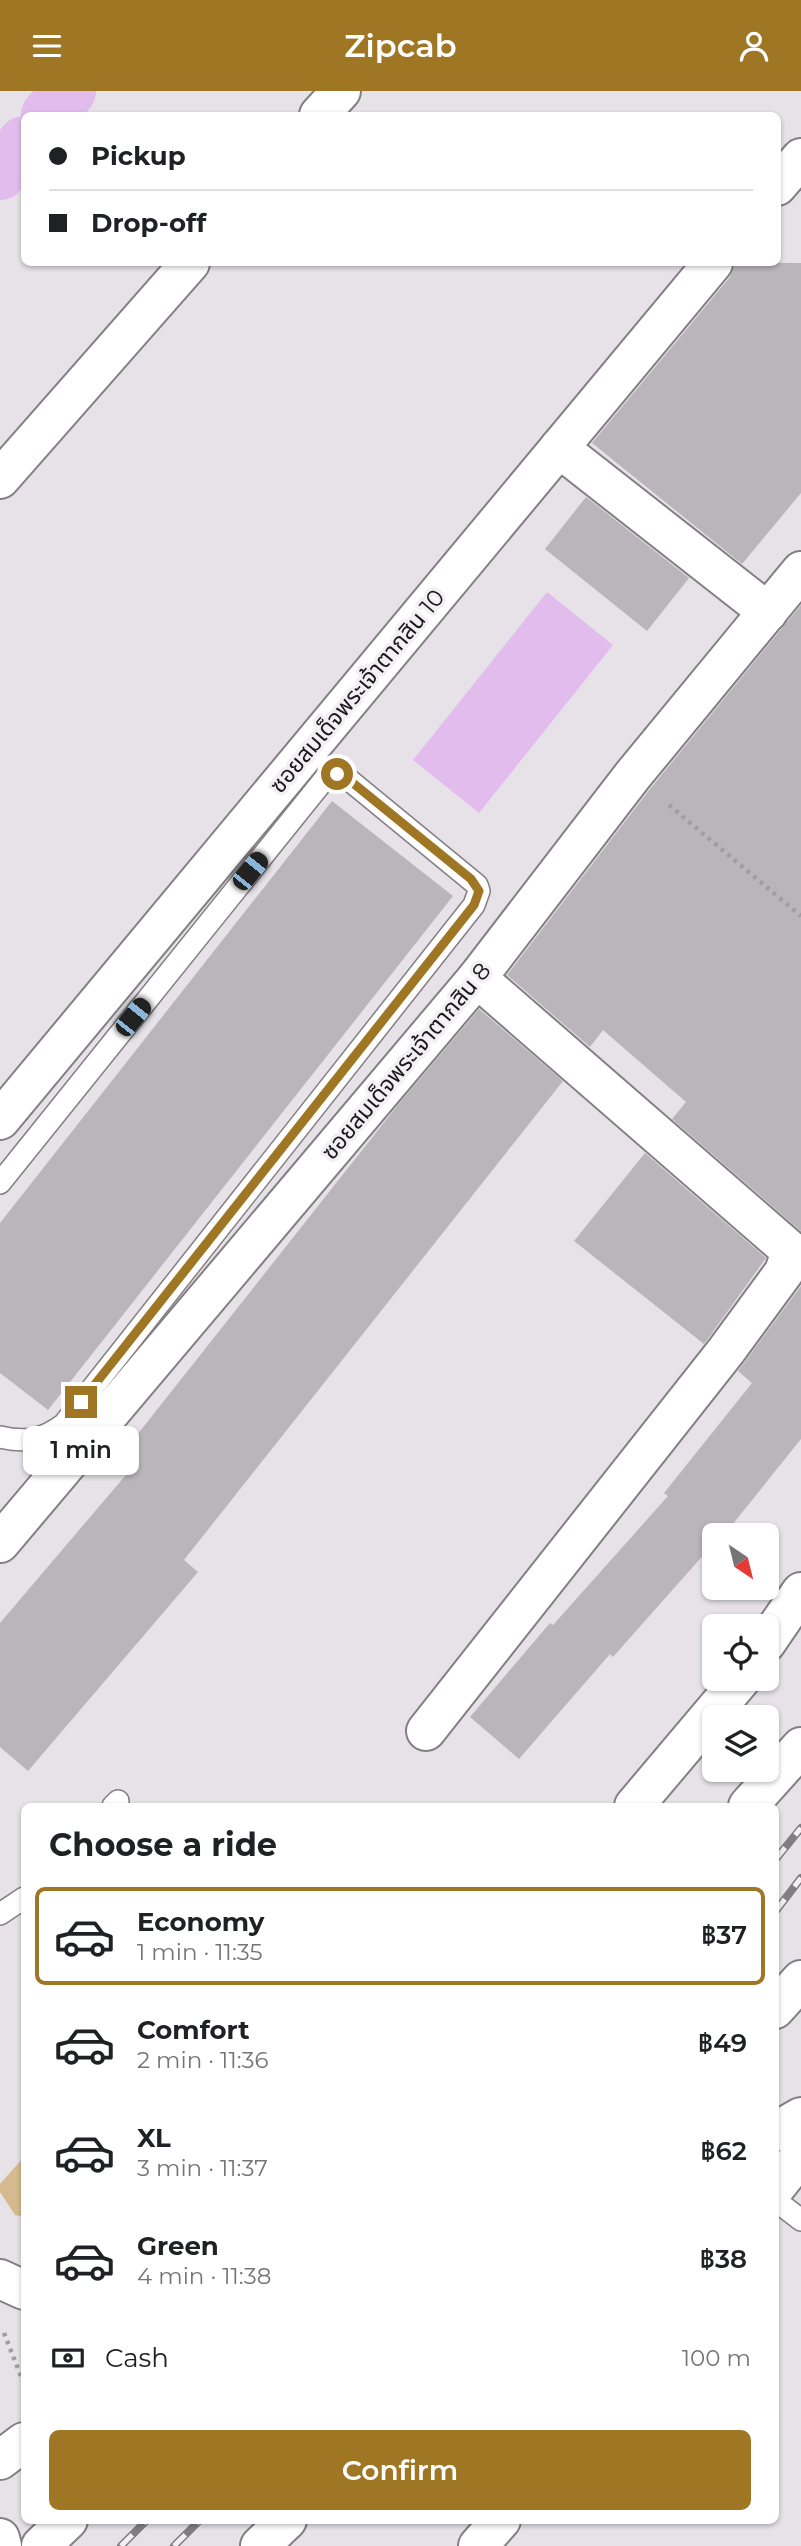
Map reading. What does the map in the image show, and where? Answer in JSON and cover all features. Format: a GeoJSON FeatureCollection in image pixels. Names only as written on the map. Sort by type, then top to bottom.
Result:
{"type":"FeatureCollection","features":[{"type":"Feature","properties":{"kind":"street"},"geometry":{"type":"LineString","coordinates":[[322,112],[341,91]]}},
{"type":"Feature","properties":{"kind":"street"},"geometry":{"type":"LineString","coordinates":[[781,181],[801,157]]}},
{"type":"Feature","properties":{"kind":"street"},"geometry":{"type":"LineString","coordinates":[[0,479],[187,266]]}},
{"type":"Feature","properties":{"kind":"street","name":"ซอยสมเด็จพระเจ้าตากสิน 10"},"geometry":{"type":"LineString","coordinates":[[0,1120],[711,266]]}},
{"type":"Feature","properties":{"kind":"street"},"geometry":{"type":"LineString","coordinates":[[559,448],[768,612]]}},
{"type":"Feature","properties":{"kind":"street","name":"ซอยสมเด็จพระเจ้าตากสิน 8"},"geometry":{"type":"LineString","coordinates":[[0,1543],[477,978],[633,775],[801,571]]}},
{"type":"Feature","properties":{"kind":"street"},"geometry":{"type":"LineString","coordinates":[[426,1731],[726,1351],[784,1272],[791,1251],[477,978]]}},
{"type":"Feature","properties":{"kind":"street"},"geometry":{"type":"LineString","coordinates":[[779,1624],[801,1593]]}},
{"type":"Feature","properties":{"kind":"street"},"geometry":{"type":"LineString","coordinates":[[637,1803],[734,1691]]}},
{"type":"Feature","properties":{"kind":"street"},"geometry":{"type":"LineString","coordinates":[[751,1803],[801,1747]]}},
{"type":"Feature","properties":{"kind":"street"},"geometry":{"type":"LineString","coordinates":[[779,2005],[801,1980]]}},
{"type":"Feature","properties":{"kind":"street"},"geometry":{"type":"LineString","coordinates":[[779,2130],[801,2117]]}},
{"type":"Feature","properties":{"kind":"street"},"geometry":{"type":"LineString","coordinates":[[779,2183],[801,2155]]}},
{"type":"Feature","properties":{"kind":"street"},"geometry":{"type":"LineString","coordinates":[[0,2279],[21,2289]]}},
{"type":"Feature","properties":{"kind":"street"},"geometry":{"type":"LineString","coordinates":[[0,2460],[21,2444]]}},
{"type":"Feature","properties":{"kind":"street"},"geometry":{"type":"LineString","coordinates":[[41,2546],[64,2524]]}},
{"type":"Feature","properties":{"kind":"street"},"geometry":{"type":"LineString","coordinates":[[260,2546],[283,2524]]}},
{"type":"Feature","properties":{"kind":"street"},"geometry":{"type":"LineString","coordinates":[[478,2546],[497,2524]]}},
{"type":"Feature","properties":{"kind":"street"},"geometry":{"type":"LineString","coordinates":[[0,2538],[2,2546]]}},
{"type":"Feature","properties":{"kind":"lane"},"geometry":{"type":"LineString","coordinates":[[0,1183],[327,776],[337,774],[348,779],[477,885],[479,891],[474,905],[64,1423],[52,1433],[37,1439],[26,1441],[0,1437]]}},
{"type":"Feature","properties":{"kind":"lane"},"geometry":{"type":"LineString","coordinates":[[0,1914],[21,1900]]}},
{"type":"Feature","properties":{"kind":"lane"},"geometry":{"type":"LineString","coordinates":[[779,2203],[801,2220]]}},
{"type":"Feature","properties":{"kind":"path"},"geometry":{"type":"LineString","coordinates":[[633,775],[801,916]]}},
{"type":"Feature","properties":{"kind":"path"},"geometry":{"type":"LineString","coordinates":[[0,2323],[21,2376]]}},
{"type":"Feature","properties":{"kind":"path"},"geometry":{"type":"LineString","coordinates":[[121,2546],[144,2524]]}},
{"type":"Feature","properties":{"kind":"shaded area"},"geometry":{"type":"Polygon","coordinates":[[[547,592],[613,645],[479,813],[413,760],[547,592]]]}},
{"type":"Feature","properties":{"kind":"shaded area"},"geometry":{"type":"Polygon","coordinates":[[[21,2160],[21,2216],[15,2215],[0,2192],[0,2184],[21,2160]]]}},
{"type":"Feature","properties":{"kind":"building"},"geometry":{"type":"Polygon","coordinates":[[[781,263],[801,263],[801,493],[742,564],[592,443],[730,277],[733,266],[781,266],[781,263]]]}},
{"type":"Feature","properties":{"kind":"building"},"geometry":{"type":"Polygon","coordinates":[[[586,497],[689,578],[647,631],[545,549],[586,497]]]}},
{"type":"Feature","properties":{"kind":"building"},"geometry":{"type":"Polygon","coordinates":[[[801,605],[801,1231],[672,1119],[686,1102],[603,1030],[590,1047],[507,975],[650,789],[801,605]]]}},
{"type":"Feature","properties":{"kind":"building"},"geometry":{"type":"Polygon","coordinates":[[[332,801],[453,896],[48,1410],[0,1373],[0,1223],[332,801]]]}},
{"type":"Feature","properties":{"kind":"building"},"geometry":{"type":"Polygon","coordinates":[[[479,1009],[563,1081],[184,1560],[198,1572],[28,1771],[0,1747],[0,1623],[131,1469],[118,1459],[397,1106],[479,1009]]]}},
{"type":"Feature","properties":{"kind":"building"},"geometry":{"type":"Polygon","coordinates":[[[645,1153],[766,1258],[704,1344],[574,1241],[645,1153]]]}},
{"type":"Feature","properties":{"kind":"building"},"geometry":{"type":"Polygon","coordinates":[[[801,1286],[801,1439],[734,1523],[702,1523],[702,1557],[613,1657],[610,1654],[519,1759],[470,1717],[550,1623],[553,1625],[668,1496],[664,1493],[752,1383],[738,1371],[801,1286]]]}},
{"type":"Feature","properties":{"kind":"waterway"},"geometry":{"type":"LineString","coordinates":[[51,112],[69,91]]}},
{"type":"Feature","properties":{"kind":"waterway"},"geometry":{"type":"LineString","coordinates":[[0,173],[21,147]]}},
{"type":"Feature","properties":{"kind":"railway"},"geometry":{"type":"LineString","coordinates":[[779,1855],[801,1828]]}},
{"type":"Feature","properties":{"kind":"railway"},"geometry":{"type":"LineString","coordinates":[[779,1907],[801,1878]]}},
{"type":"Feature","properties":{"kind":"railway"},"geometry":{"type":"LineString","coordinates":[[121,2546],[143,2524]]}},
{"type":"Feature","properties":{"kind":"railway"},"geometry":{"type":"LineString","coordinates":[[174,2546],[196,2524]]}},
{"type":"Feature","properties":{"kind":"route"},"geometry":{"type":"LineString","coordinates":[[81,1402],[478,898],[477,885],[471,879],[348,779],[337,774]]}}]}
